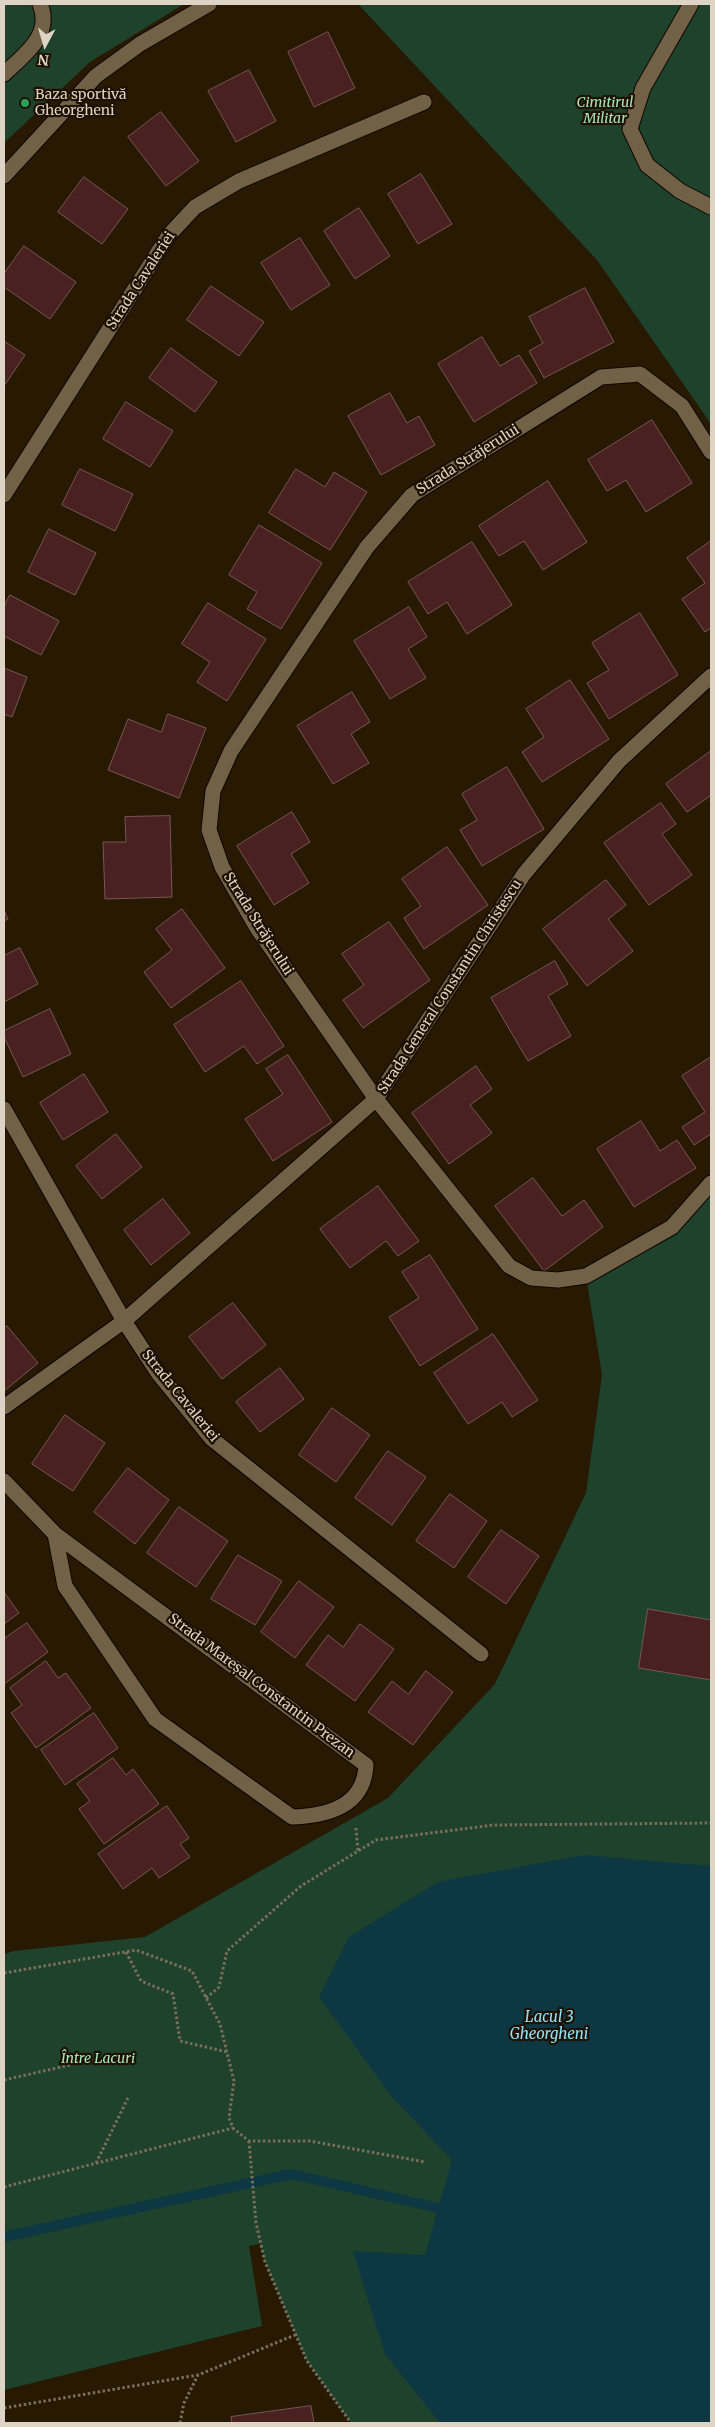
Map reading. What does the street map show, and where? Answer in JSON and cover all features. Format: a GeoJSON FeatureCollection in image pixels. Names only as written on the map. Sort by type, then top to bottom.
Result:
{"type":"FeatureCollection","features":[{"type":"Feature","properties":{"kind":"street"},"geometry":{"type":"LineString","coordinates":[[4,74],[35,45],[44,24],[40,4]]}},
{"type":"Feature","properties":{"kind":"street"},"geometry":{"type":"LineString","coordinates":[[4,176],[96,76],[140,44],[209,4]]}},
{"type":"Feature","properties":{"kind":"street"},"geometry":{"type":"LineString","coordinates":[[691,4],[643,88],[630,129],[647,165],[680,191],[711,206]]}},
{"type":"Feature","properties":{"kind":"street","name":"Strada Cavaleriei"},"geometry":{"type":"LineString","coordinates":[[4,495],[169,236],[195,206],[240,181],[424,102]]}},
{"type":"Feature","properties":{"kind":"street","name":"Strada Străjerului"},"geometry":{"type":"LineString","coordinates":[[711,452],[682,406],[640,374],[601,377],[412,495],[367,547],[231,751],[213,791],[208,830],[222,867],[257,928],[376,1099],[509,1266],[531,1278],[558,1280],[586,1276],[672,1227],[711,1183]]}},
{"type":"Feature","properties":{"kind":"street","name":"Strada General Constantin Christescu"},"geometry":{"type":"LineString","coordinates":[[4,1407],[124,1321],[376,1099],[524,874],[619,761],[711,676]]}},
{"type":"Feature","properties":{"kind":"street","name":"Strada Cavaleriei"},"geometry":{"type":"LineString","coordinates":[[4,1109],[124,1321],[158,1373],[212,1439],[481,1654]]}},
{"type":"Feature","properties":{"kind":"street","name":"Strada Mareșal Constantin Prezan"},"geometry":{"type":"LineString","coordinates":[[4,1481],[55,1534],[366,1765],[365,1779],[354,1797],[337,1810],[315,1817],[292,1817],[155,1719],[65,1586],[55,1534]]}},
{"type":"Feature","properties":{"kind":"path"},"geometry":{"type":"LineString","coordinates":[[206,1998],[219,1987],[227,1951],[301,1886],[376,1840],[494,1825],[711,1823]]}},
{"type":"Feature","properties":{"kind":"path"},"geometry":{"type":"LineString","coordinates":[[4,1972],[136,1950],[192,1971],[220,2024],[234,2081],[230,2118],[233,2128],[249,2141],[310,2141],[425,2162]]}},
{"type":"Feature","properties":{"kind":"path"},"geometry":{"type":"LineString","coordinates":[[126,1952],[141,1981],[173,1994],[180,2042],[227,2052]]}},
{"type":"Feature","properties":{"kind":"path"},"geometry":{"type":"LineString","coordinates":[[4,2080],[70,2065]]}},
{"type":"Feature","properties":{"kind":"path"},"geometry":{"type":"LineString","coordinates":[[96,2164],[128,2098]]}},
{"type":"Feature","properties":{"kind":"path"},"geometry":{"type":"LineString","coordinates":[[4,2187],[233,2128]]}},
{"type":"Feature","properties":{"kind":"path"},"geometry":{"type":"LineString","coordinates":[[249,2141],[256,2223],[265,2262],[306,2361],[351,2423]]}},
{"type":"Feature","properties":{"kind":"path"},"geometry":{"type":"LineString","coordinates":[[4,2408],[198,2375],[295,2335]]}},
{"type":"Feature","properties":{"kind":"path"},"geometry":{"type":"LineString","coordinates":[[180,2423],[184,2403],[198,2375]]}},
{"type":"Feature","properties":{"kind":"green space","name":"Baza sportivă Gheorgheni"},"geometry":{"type":"Polygon","coordinates":[[[4,4],[184,4],[90,62],[4,143],[4,4]]]}},
{"type":"Feature","properties":{"kind":"green space","name":"Cimitirul Militar"},"geometry":{"type":"Polygon","coordinates":[[[358,4],[711,4],[711,424],[597,260],[358,4]]]}},
{"type":"Feature","properties":{"kind":"green space","name":"Între Lacuri"},"geometry":{"type":"Polygon","coordinates":[[[711,1177],[711,2423],[351,2423],[307,2361],[265,2262],[260,2244],[249,2246],[262,2326],[4,2390],[4,1954],[14,1951],[145,1937],[388,1798],[495,1684],[586,1493],[602,1375],[586,1276],[672,1227],[711,1177]]]}},
{"type":"Feature","properties":{"kind":"water","name":"Lacul 3 Gheorgheni"},"geometry":{"type":"Polygon","coordinates":[[[584,1855],[711,1866],[711,2423],[440,2423],[385,2354],[353,2251],[425,2255],[452,2160],[392,2097],[319,1997],[349,1937],[438,1882],[584,1855]]]}},
{"type":"Feature","properties":{"kind":"building"},"geometry":{"type":"Polygon","coordinates":[[[328,32],[355,88],[314,107],[288,52],[328,32]]]}},
{"type":"Feature","properties":{"kind":"building"},"geometry":{"type":"Polygon","coordinates":[[[249,70],[276,121],[236,142],[208,91],[249,70]]]}},
{"type":"Feature","properties":{"kind":"building"},"geometry":{"type":"Polygon","coordinates":[[[161,112],[199,161],[166,186],[128,137],[161,112]]]}},
{"type":"Feature","properties":{"kind":"building"},"geometry":{"type":"Polygon","coordinates":[[[421,174],[452,224],[418,244],[388,194],[421,174]]]}},
{"type":"Feature","properties":{"kind":"building"},"geometry":{"type":"Polygon","coordinates":[[[84,177],[128,209],[102,244],[58,212],[84,177]]]}},
{"type":"Feature","properties":{"kind":"building"},"geometry":{"type":"Polygon","coordinates":[[[359,208],[390,256],[355,279],[324,231],[359,208]]]}},
{"type":"Feature","properties":{"kind":"building"},"geometry":{"type":"Polygon","coordinates":[[[300,238],[330,285],[291,310],[261,263],[300,238]]]}},
{"type":"Feature","properties":{"kind":"building"},"geometry":{"type":"Polygon","coordinates":[[[24,246],[76,282],[50,319],[4,287],[4,274],[24,246]]]}},
{"type":"Feature","properties":{"kind":"building"},"geometry":{"type":"Polygon","coordinates":[[[211,286],[264,322],[239,356],[187,320],[211,286]]]}},
{"type":"Feature","properties":{"kind":"building"},"geometry":{"type":"Polygon","coordinates":[[[585,288],[614,342],[544,378],[529,351],[543,343],[529,317],[585,288]]]}},
{"type":"Feature","properties":{"kind":"building"},"geometry":{"type":"Polygon","coordinates":[[[482,337],[500,366],[519,355],[537,383],[474,422],[438,364],[482,337]]]}},
{"type":"Feature","properties":{"kind":"building"},"geometry":{"type":"Polygon","coordinates":[[[4,341],[25,355],[4,386],[4,341]]]}},
{"type":"Feature","properties":{"kind":"building"},"geometry":{"type":"Polygon","coordinates":[[[171,348],[217,382],[195,412],[149,378],[171,348]]]}},
{"type":"Feature","properties":{"kind":"building"},"geometry":{"type":"Polygon","coordinates":[[[390,393],[407,423],[419,416],[435,445],[381,475],[348,416],[390,393]]]}},
{"type":"Feature","properties":{"kind":"building"},"geometry":{"type":"Polygon","coordinates":[[[126,402],[173,431],[150,467],[103,439],[126,402]]]}},
{"type":"Feature","properties":{"kind":"building"},"geometry":{"type":"Polygon","coordinates":[[[652,420],[692,483],[646,512],[626,480],[607,491],[588,460],[652,420]]]}},
{"type":"Feature","properties":{"kind":"building"},"geometry":{"type":"Polygon","coordinates":[[[80,469],[133,494],[115,531],[62,505],[80,469]]]}},
{"type":"Feature","properties":{"kind":"building"},"geometry":{"type":"Polygon","coordinates":[[[296,469],[325,487],[334,472],[367,492],[330,550],[269,513],[296,469]]]}},
{"type":"Feature","properties":{"kind":"building"},"geometry":{"type":"Polygon","coordinates":[[[548,481],[587,542],[543,570],[524,541],[499,556],[479,526],[548,481]]]}},
{"type":"Feature","properties":{"kind":"building"},"geometry":{"type":"Polygon","coordinates":[[[259,525],[322,563],[281,629],[247,609],[257,592],[229,575],[259,525]]]}},
{"type":"Feature","properties":{"kind":"building"},"geometry":{"type":"Polygon","coordinates":[[[49,529],[96,553],[75,595],[28,572],[49,529]]]}},
{"type":"Feature","properties":{"kind":"building"},"geometry":{"type":"Polygon","coordinates":[[[711,541],[711,628],[705,632],[682,599],[705,583],[687,558],[711,541]]]}},
{"type":"Feature","properties":{"kind":"building"},"geometry":{"type":"Polygon","coordinates":[[[472,542],[512,605],[467,634],[447,602],[428,614],[408,582],[472,542]]]}},
{"type":"Feature","properties":{"kind":"building"},"geometry":{"type":"Polygon","coordinates":[[[10,595],[59,621],[41,655],[4,636],[4,607],[10,595]]]}},
{"type":"Feature","properties":{"kind":"building"},"geometry":{"type":"Polygon","coordinates":[[[208,603],[266,639],[227,701],[197,682],[210,662],[182,644],[208,603]]]}},
{"type":"Feature","properties":{"kind":"building"},"geometry":{"type":"Polygon","coordinates":[[[409,607],[427,637],[408,649],[426,678],[390,699],[354,641],[409,607]]]}},
{"type":"Feature","properties":{"kind":"building"},"geometry":{"type":"Polygon","coordinates":[[[640,613],[678,675],[609,719],[587,683],[609,670],[592,643],[640,613]]]}},
{"type":"Feature","properties":{"kind":"building"},"geometry":{"type":"Polygon","coordinates":[[[4,668],[27,677],[12,717],[4,714],[4,668]]]}},
{"type":"Feature","properties":{"kind":"building"},"geometry":{"type":"Polygon","coordinates":[[[570,680],[609,739],[542,782],[522,752],[544,737],[526,709],[570,680]]]}},
{"type":"Feature","properties":{"kind":"building"},"geometry":{"type":"Polygon","coordinates":[[[352,692],[370,722],[351,734],[369,763],[333,784],[297,726],[352,692]]]}},
{"type":"Feature","properties":{"kind":"building"},"geometry":{"type":"Polygon","coordinates":[[[168,714],[206,728],[179,798],[108,770],[128,719],[161,732],[168,714]]]}},
{"type":"Feature","properties":{"kind":"building"},"geometry":{"type":"Polygon","coordinates":[[[711,751],[711,798],[710,796],[687,812],[666,784],[711,751]]]}},
{"type":"Feature","properties":{"kind":"building"},"geometry":{"type":"Polygon","coordinates":[[[507,767],[544,829],[482,866],[460,830],[477,820],[462,794],[507,767]]]}},
{"type":"Feature","properties":{"kind":"building"},"geometry":{"type":"Polygon","coordinates":[[[661,803],[676,824],[662,834],[692,875],[649,905],[604,843],[661,803]]]}},
{"type":"Feature","properties":{"kind":"building"},"geometry":{"type":"Polygon","coordinates":[[[292,812],[310,842],[291,854],[309,883],[274,905],[237,846],[292,812]]]}},
{"type":"Feature","properties":{"kind":"building"},"geometry":{"type":"Polygon","coordinates":[[[170,816],[172,897],[105,899],[103,842],[126,842],[125,817],[170,816]]]}},
{"type":"Feature","properties":{"kind":"building"},"geometry":{"type":"Polygon","coordinates":[[[447,847],[488,905],[424,949],[404,918],[421,906],[402,879],[447,847]]]}},
{"type":"Feature","properties":{"kind":"building"},"geometry":{"type":"Polygon","coordinates":[[[606,880],[626,905],[608,919],[633,951],[587,986],[543,929],[606,880]]]}},
{"type":"Feature","properties":{"kind":"building"},"geometry":{"type":"Polygon","coordinates":[[[182,909],[225,968],[171,1008],[144,972],[172,950],[156,929],[182,909]]]}},
{"type":"Feature","properties":{"kind":"building"},"geometry":{"type":"Polygon","coordinates":[[[4,910],[8,919],[4,921],[4,910]]]}},
{"type":"Feature","properties":{"kind":"building"},"geometry":{"type":"Polygon","coordinates":[[[389,922],[430,980],[363,1028],[343,1000],[364,985],[342,954],[389,922]]]}},
{"type":"Feature","properties":{"kind":"building"},"geometry":{"type":"Polygon","coordinates":[[[20,948],[38,984],[4,1002],[4,956],[20,948]]]}},
{"type":"Feature","properties":{"kind":"building"},"geometry":{"type":"Polygon","coordinates":[[[555,961],[568,984],[548,996],[571,1036],[528,1061],[491,998],[555,961]]]}},
{"type":"Feature","properties":{"kind":"building"},"geometry":{"type":"Polygon","coordinates":[[[241,981],[284,1046],[257,1064],[244,1046],[205,1072],[174,1025],[241,981]]]}},
{"type":"Feature","properties":{"kind":"building"},"geometry":{"type":"Polygon","coordinates":[[[50,1009],[71,1054],[23,1077],[4,1037],[4,1031],[50,1009]]]}},
{"type":"Feature","properties":{"kind":"building"},"geometry":{"type":"Polygon","coordinates":[[[288,1055],[332,1122],[273,1161],[245,1119],[283,1094],[266,1069],[288,1055]]]}},
{"type":"Feature","properties":{"kind":"building"},"geometry":{"type":"Polygon","coordinates":[[[711,1057],[711,1134],[694,1145],[682,1127],[705,1112],[682,1076],[711,1057]]]}},
{"type":"Feature","properties":{"kind":"building"},"geometry":{"type":"Polygon","coordinates":[[[476,1066],[492,1089],[470,1105],[492,1133],[449,1164],[412,1113],[476,1066]]]}},
{"type":"Feature","properties":{"kind":"building"},"geometry":{"type":"Polygon","coordinates":[[[84,1074],[108,1112],[63,1140],[40,1103],[84,1074]]]}},
{"type":"Feature","properties":{"kind":"building"},"geometry":{"type":"Polygon","coordinates":[[[641,1121],[660,1151],[677,1140],[696,1168],[634,1207],[597,1149],[641,1121]]]}},
{"type":"Feature","properties":{"kind":"building"},"geometry":{"type":"Polygon","coordinates":[[[116,1134],[142,1167],[102,1199],[76,1166],[116,1134]]]}},
{"type":"Feature","properties":{"kind":"building"},"geometry":{"type":"Polygon","coordinates":[[[533,1178],[562,1216],[584,1200],[603,1227],[544,1271],[495,1206],[533,1178]]]}},
{"type":"Feature","properties":{"kind":"building"},"geometry":{"type":"Polygon","coordinates":[[[378,1186],[419,1241],[398,1256],[386,1241],[350,1268],[320,1229],[378,1186]]]}},
{"type":"Feature","properties":{"kind":"building"},"geometry":{"type":"Polygon","coordinates":[[[163,1199],[190,1233],[151,1265],[124,1230],[163,1199]]]}},
{"type":"Feature","properties":{"kind":"building"},"geometry":{"type":"Polygon","coordinates":[[[430,1255],[478,1329],[420,1366],[389,1317],[419,1298],[402,1272],[430,1255]]]}},
{"type":"Feature","properties":{"kind":"building"},"geometry":{"type":"Polygon","coordinates":[[[233,1303],[266,1345],[222,1379],[189,1337],[233,1303]]]}},
{"type":"Feature","properties":{"kind":"building"},"geometry":{"type":"Polygon","coordinates":[[[7,1326],[38,1363],[4,1391],[4,1329],[7,1326]]]}},
{"type":"Feature","properties":{"kind":"building"},"geometry":{"type":"Polygon","coordinates":[[[493,1334],[538,1400],[512,1417],[502,1402],[468,1424],[434,1373],[493,1334]]]}},
{"type":"Feature","properties":{"kind":"building"},"geometry":{"type":"Polygon","coordinates":[[[280,1368],[304,1399],[260,1432],[236,1402],[280,1368]]]}},
{"type":"Feature","properties":{"kind":"building"},"geometry":{"type":"Polygon","coordinates":[[[332,1408],[370,1435],[336,1482],[299,1455],[332,1408]]]}},
{"type":"Feature","properties":{"kind":"building"},"geometry":{"type":"Polygon","coordinates":[[[65,1415],[105,1443],[73,1491],[32,1464],[65,1415]]]}},
{"type":"Feature","properties":{"kind":"building"},"geometry":{"type":"Polygon","coordinates":[[[388,1451],[426,1477],[392,1525],[355,1498],[388,1451]]]}},
{"type":"Feature","properties":{"kind":"building"},"geometry":{"type":"Polygon","coordinates":[[[128,1468],[169,1500],[135,1544],[94,1512],[128,1468]]]}},
{"type":"Feature","properties":{"kind":"building"},"geometry":{"type":"Polygon","coordinates":[[[450,1494],[487,1521],[454,1568],[416,1541],[450,1494]]]}},
{"type":"Feature","properties":{"kind":"building"},"geometry":{"type":"Polygon","coordinates":[[[179,1507],[228,1541],[196,1587],[147,1553],[179,1507]]]}},
{"type":"Feature","properties":{"kind":"building"},"geometry":{"type":"Polygon","coordinates":[[[501,1530],[539,1556],[506,1604],[468,1577],[501,1530]]]}},
{"type":"Feature","properties":{"kind":"building"},"geometry":{"type":"Polygon","coordinates":[[[238,1555],[282,1581],[255,1625],[211,1599],[238,1555]]]}},
{"type":"Feature","properties":{"kind":"building"},"geometry":{"type":"Polygon","coordinates":[[[299,1581],[334,1607],[295,1658],[261,1632],[299,1581]]]}},
{"type":"Feature","properties":{"kind":"building"},"geometry":{"type":"Polygon","coordinates":[[[4,1592],[19,1613],[4,1624],[4,1592]]]}},
{"type":"Feature","properties":{"kind":"building"},"geometry":{"type":"Polygon","coordinates":[[[648,1609],[711,1620],[711,1680],[639,1668],[648,1609]]]}},
{"type":"Feature","properties":{"kind":"building"},"geometry":{"type":"Polygon","coordinates":[[[27,1623],[48,1652],[4,1684],[4,1639],[27,1623]]]}},
{"type":"Feature","properties":{"kind":"building"},"geometry":{"type":"Polygon","coordinates":[[[360,1624],[394,1649],[355,1701],[306,1665],[328,1635],[343,1647],[360,1624]]]}},
{"type":"Feature","properties":{"kind":"building"},"geometry":{"type":"Polygon","coordinates":[[[46,1661],[58,1678],[66,1673],[91,1708],[36,1748],[11,1713],[22,1705],[10,1688],[46,1661]]]}},
{"type":"Feature","properties":{"kind":"building"},"geometry":{"type":"Polygon","coordinates":[[[426,1671],[453,1692],[413,1745],[368,1712],[392,1681],[408,1694],[426,1671]]]}},
{"type":"Feature","properties":{"kind":"building"},"geometry":{"type":"Polygon","coordinates":[[[94,1713],[118,1748],[65,1785],[41,1750],[94,1713]]]}},
{"type":"Feature","properties":{"kind":"building"},"geometry":{"type":"Polygon","coordinates":[[[113,1758],[126,1775],[133,1769],[159,1804],[104,1844],[79,1809],[90,1801],[77,1784],[113,1758]]]}},
{"type":"Feature","properties":{"kind":"building"},"geometry":{"type":"Polygon","coordinates":[[[167,1806],[189,1838],[180,1844],[190,1857],[159,1878],[152,1868],[123,1889],[98,1854],[167,1806]]]}},
{"type":"Feature","properties":{"kind":"building"},"geometry":{"type":"Polygon","coordinates":[[[311,2406],[314,2423],[232,2423],[231,2417],[311,2406]]]}},
{"type":"Feature","properties":{"kind":"waterway"},"geometry":{"type":"LineString","coordinates":[[4,2237],[291,2174],[438,2208]]}},
{"type":"Feature","properties":{"kind":"place","name":"Baza sportivă Gheorgheni"},"geometry":{"type":"Point","coordinates":[25,103]}}]}
